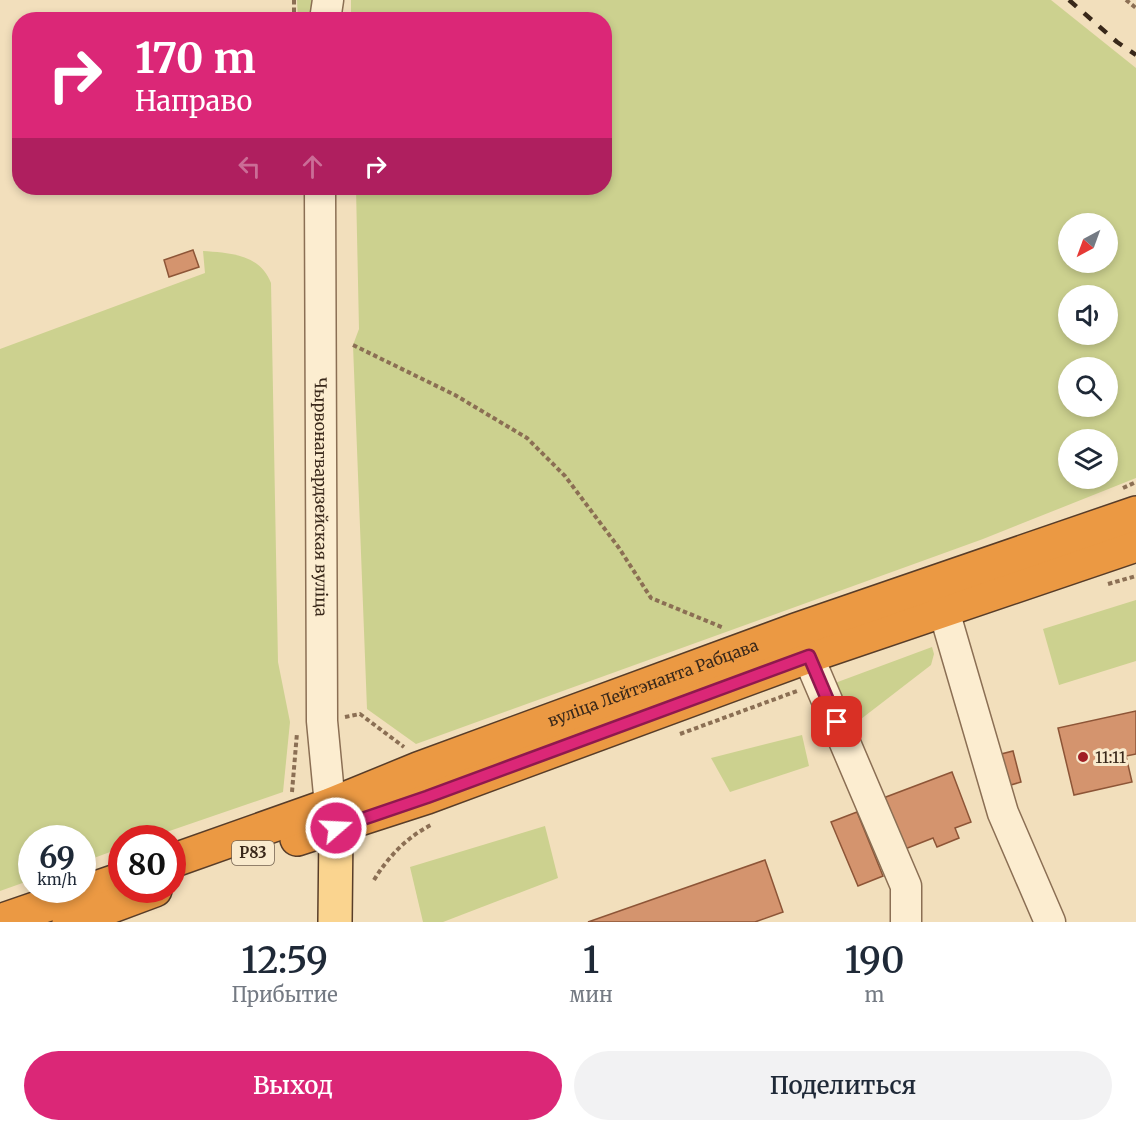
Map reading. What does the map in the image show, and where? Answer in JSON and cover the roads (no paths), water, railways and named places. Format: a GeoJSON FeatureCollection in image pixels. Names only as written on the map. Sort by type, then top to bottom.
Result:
{"type":"FeatureCollection","features":[{"type":"Feature","properties":{"kind":"highway","name":"вуліца Лейтэнанта Рабцава"},"geometry":{"type":"LineString","coordinates":[[186,878],[266,848],[333,816],[429,765],[808,656],[940,596],[1136,513]]}},
{"type":"Feature","properties":{"kind":"highway","name":"вуліца Лейтэнанта Рабцава"},"geometry":{"type":"LineString","coordinates":[[940,596],[1136,544]]}},
{"type":"Feature","properties":{"kind":"highway","name":"вуліца Лейтэнанта Рабцава"},"geometry":{"type":"LineString","coordinates":[[186,857],[333,816]]}},
{"type":"Feature","properties":{"kind":"highway"},"geometry":{"type":"LineString","coordinates":[[0,921],[108,884]]}},
{"type":"Feature","properties":{"kind":"highway"},"geometry":{"type":"LineString","coordinates":[[73,921],[121,903]]}},
{"type":"Feature","properties":{"kind":"main road"},"geometry":{"type":"LineString","coordinates":[[333,816],[335,922]]}},
{"type":"Feature","properties":{"kind":"street","name":"Чырвонагвардзейская вуліца"},"geometry":{"type":"LineString","coordinates":[[320,195],[322,721],[333,816]]}},
{"type":"Feature","properties":{"kind":"street"},"geometry":{"type":"LineString","coordinates":[[940,596],[1003,813],[1050,922]]}},
{"type":"Feature","properties":{"kind":"street"},"geometry":{"type":"LineString","coordinates":[[808,656],[906,886],[906,922]]}},
{"type":"Feature","properties":{"kind":"railway"},"geometry":{"type":"LineString","coordinates":[[1069,0],[1117,42],[1136,55]]}},
{"type":"Feature","properties":{"kind":"place","name":"11:11"},"geometry":{"type":"Point","coordinates":[1083,757]}}]}
